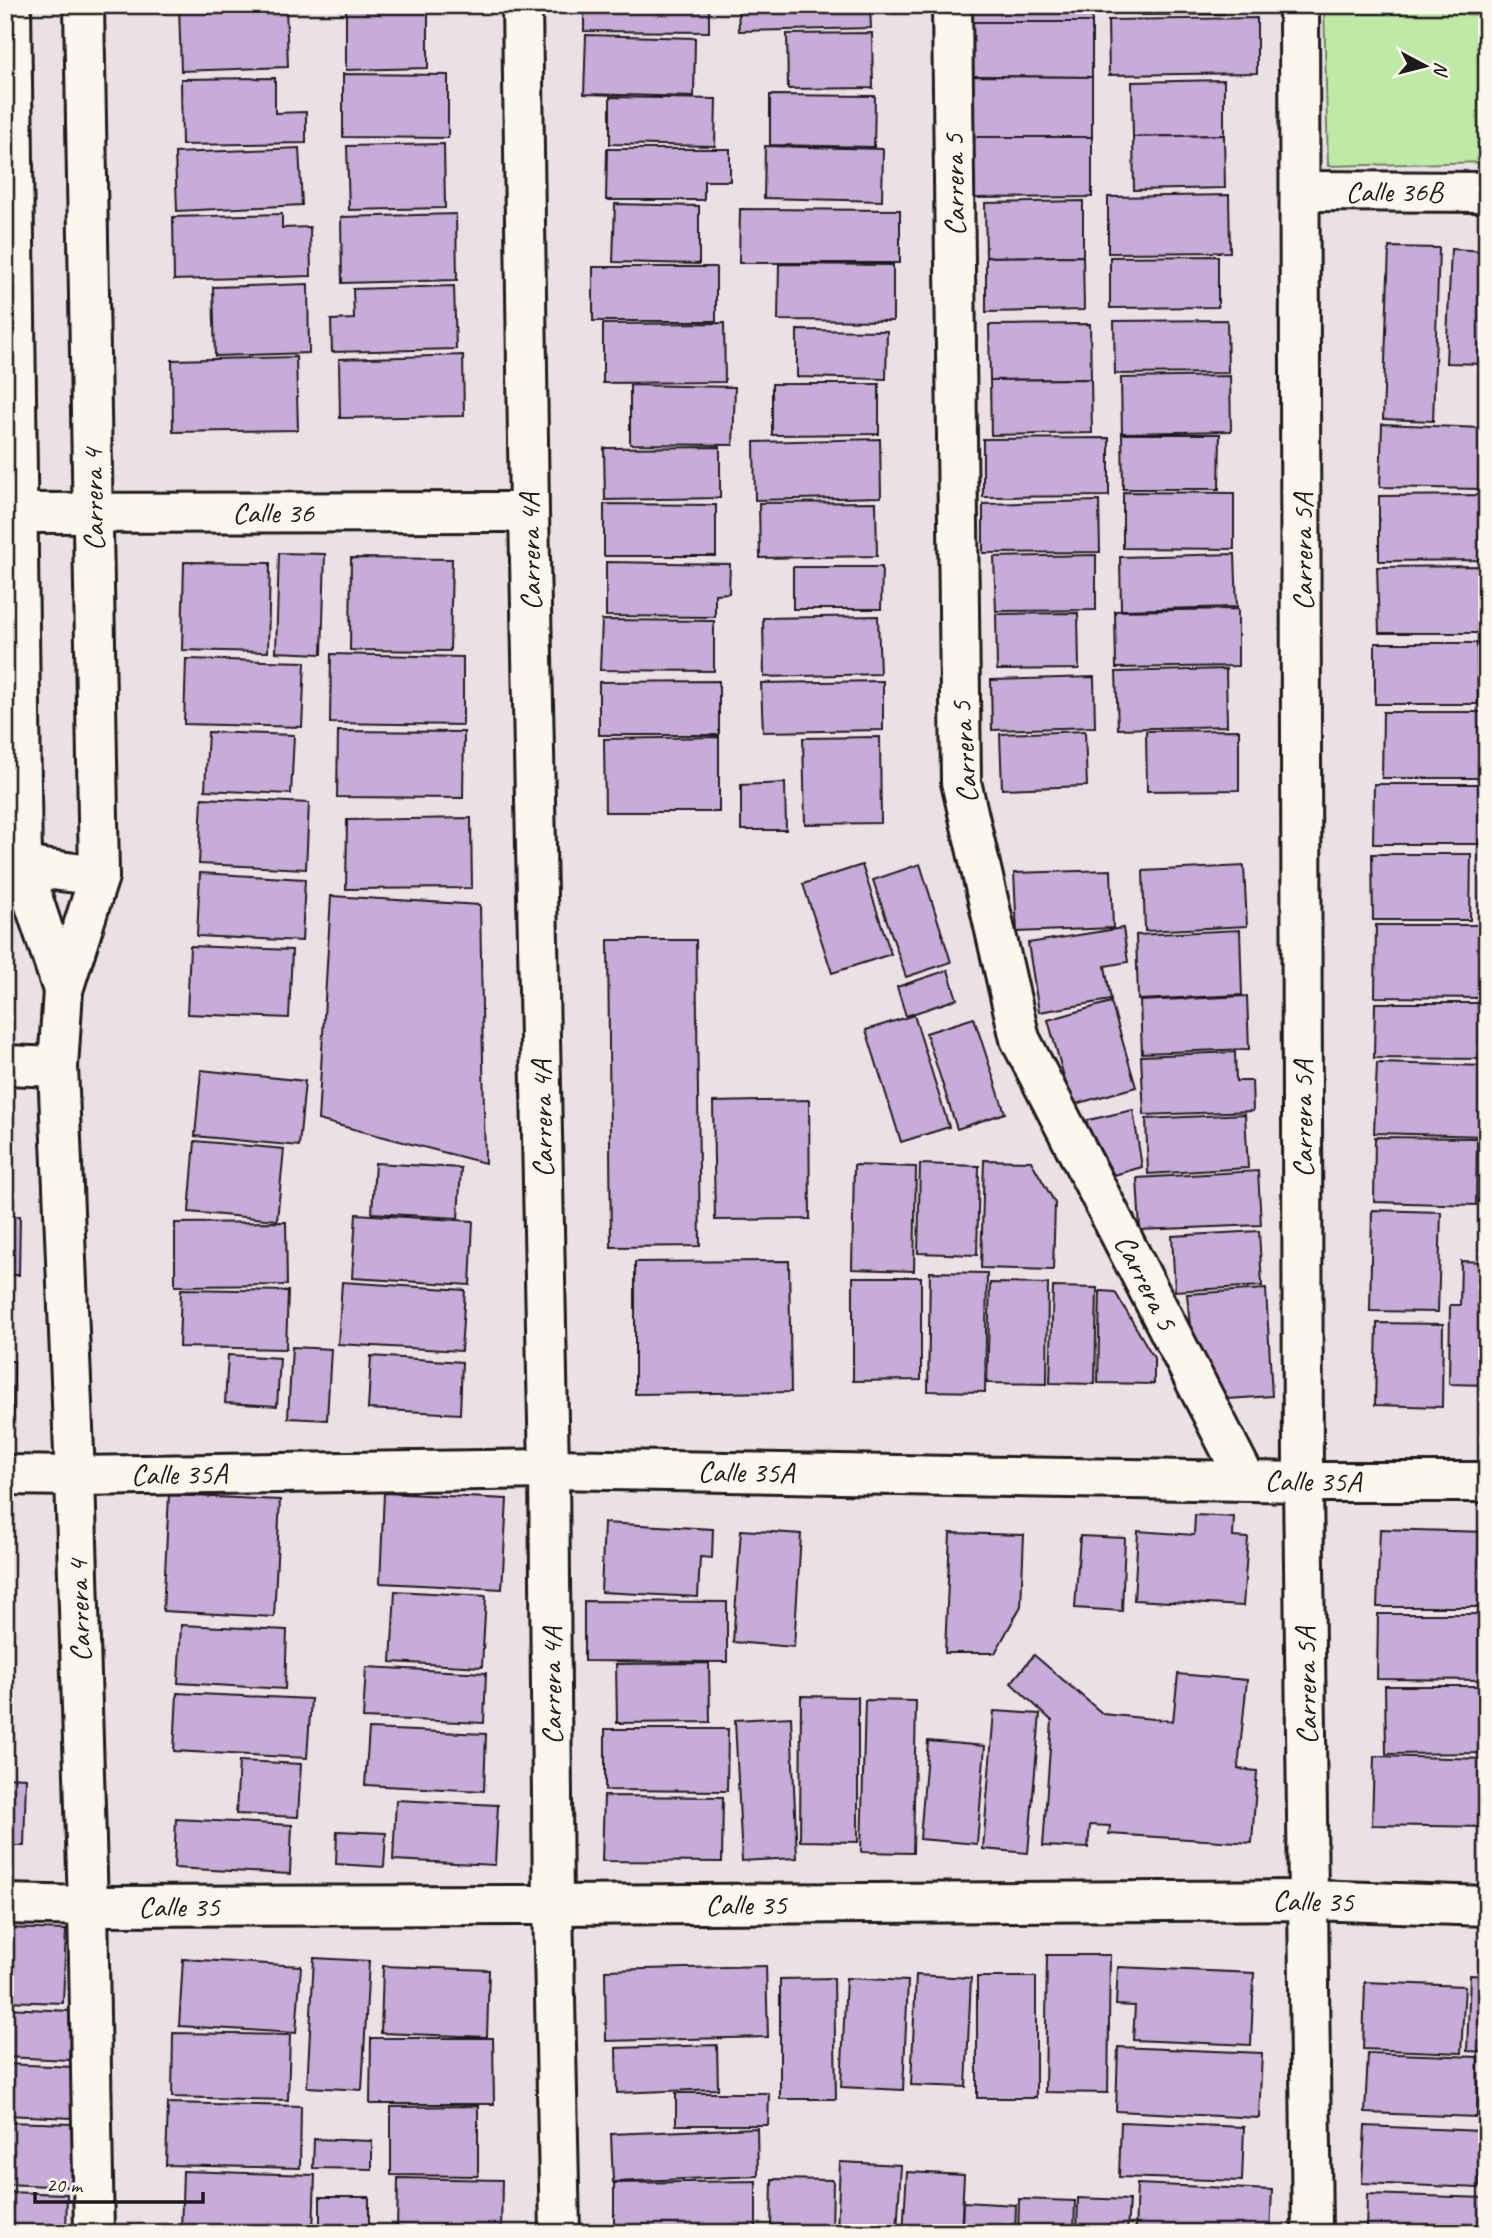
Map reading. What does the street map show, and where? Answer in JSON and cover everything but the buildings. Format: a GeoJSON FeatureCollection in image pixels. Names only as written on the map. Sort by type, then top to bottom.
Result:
{"type":"FeatureCollection","features":[{"type":"Feature","properties":{"kind":"street","name":"Carrera 4"},"geometry":{"type":"LineString","coordinates":[[11,5],[17,513],[14,865],[63,990]]}},
{"type":"Feature","properties":{"kind":"street","name":"Carrera 4"},"geometry":{"type":"LineString","coordinates":[[84,5],[99,876],[63,990],[58,1067],[75,1476],[88,1906],[94,2233]]}},
{"type":"Feature","properties":{"kind":"street","name":"Carrera 4A"},"geometry":{"type":"LineString","coordinates":[[522,5],[560,2233]]}},
{"type":"Feature","properties":{"kind":"street","name":"Carrera 5"},"geometry":{"type":"LineString","coordinates":[[952,5],[961,782],[1020,1039],[1246,1480]]}},
{"type":"Feature","properties":{"kind":"street","name":"Carrera 5A"},"geometry":{"type":"LineString","coordinates":[[1299,5],[1303,1482],[1312,2233]]}},
{"type":"Feature","properties":{"kind":"street","name":"Calle 36B"},"geometry":{"type":"LineString","coordinates":[[1301,191],[1487,192]]}},
{"type":"Feature","properties":{"kind":"street","name":"Calle 36"},"geometry":{"type":"LineString","coordinates":[[17,513],[529,512]]}},
{"type":"Feature","properties":{"kind":"street"},"geometry":{"type":"LineString","coordinates":[[14,865],[99,876]]}},
{"type":"Feature","properties":{"kind":"street"},"geometry":{"type":"LineString","coordinates":[[5,1065],[58,1067]]}},
{"type":"Feature","properties":{"kind":"street","name":"Calle 35A"},"geometry":{"type":"LineString","coordinates":[[5,1475],[549,1469],[1303,1482],[1487,1482]]}},
{"type":"Feature","properties":{"kind":"street","name":"Calle 35"},"geometry":{"type":"LineString","coordinates":[[5,1904],[553,1905],[1310,1900],[1487,1906]]}},
{"type":"Feature","properties":{"kind":"green space"},"geometry":{"type":"Polygon","coordinates":[[[1324,5],[1487,5],[1487,162],[1328,166],[1324,5]]]}}]}
